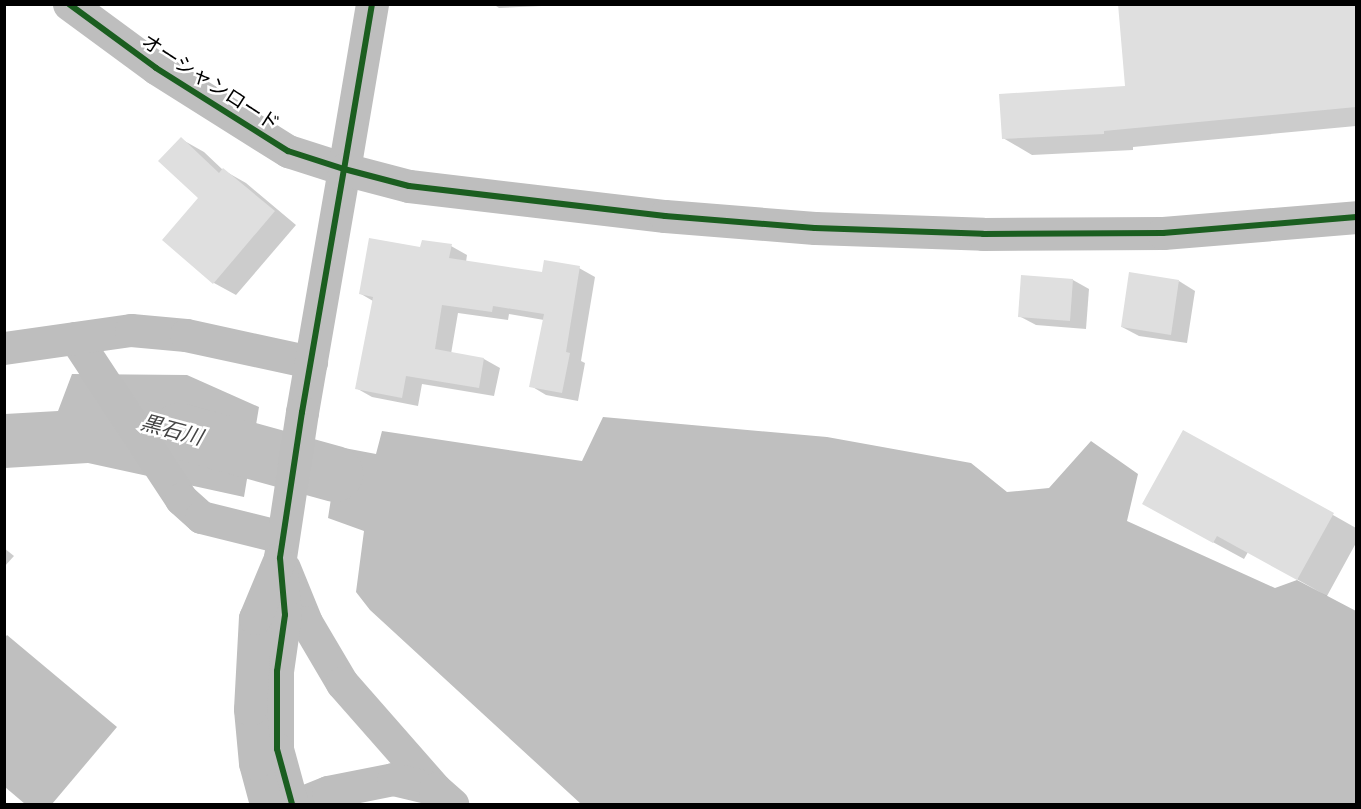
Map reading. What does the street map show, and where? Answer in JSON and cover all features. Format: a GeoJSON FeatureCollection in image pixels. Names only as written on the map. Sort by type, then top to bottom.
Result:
{"type":"FeatureCollection","features":[{"type":"Feature","properties":{"kind":"street","name":"オーシャンロード"},"geometry":{"type":"LineString","coordinates":[[69,4],[156,68],[288,151],[409,186],[664,216],[815,228],[983,234],[1163,233],[1356,217]]}},
{"type":"Feature","properties":{"kind":"street"},"geometry":{"type":"LineString","coordinates":[[292,804],[277,749],[277,671],[285,615],[283,537],[302,412],[372,4]]}},
{"type":"Feature","properties":{"kind":"street"},"geometry":{"type":"LineString","coordinates":[[4,348],[131,330],[186,335],[311,362]]}},
{"type":"Feature","properties":{"kind":"street"},"geometry":{"type":"LineString","coordinates":[[75,338],[181,499],[201,517],[283,537]]}},
{"type":"Feature","properties":{"kind":"street"},"geometry":{"type":"LineString","coordinates":[[283,537],[306,622],[342,683],[443,797]]}},
{"type":"Feature","properties":{"kind":"street"},"geometry":{"type":"LineString","coordinates":[[266,804],[255,763],[251,698],[255,618],[283,537]]}},
{"type":"Feature","properties":{"kind":"street"},"geometry":{"type":"LineString","coordinates":[[298,804],[328,792],[393,779],[443,797]]}},
{"type":"Feature","properties":{"kind":"water"},"geometry":{"type":"Polygon","coordinates":[[[72,374],[187,375],[259,407],[244,497],[88,463],[5,468],[5,414],[58,411],[72,374]]]}},
{"type":"Feature","properties":{"kind":"water"},"geometry":{"type":"Polygon","coordinates":[[[603,417],[827,437],[971,463],[1007,492],[1049,488],[1091,441],[1138,474],[1127,521],[1275,588],[1297,580],[1356,611],[1356,804],[581,804],[370,610],[356,592],[364,531],[328,518],[339,447],[376,454],[382,431],[582,461],[603,417]]]}},
{"type":"Feature","properties":{"kind":"water"},"geometry":{"type":"Polygon","coordinates":[[[7,635],[117,727],[52,804],[25,804],[5,787],[4,639],[7,635]]]}},
{"type":"Feature","properties":{"kind":"building"},"geometry":{"type":"Polygon","coordinates":[[[1118,4],[1356,4],[1356,107],[1104,131],[1104,134],[1002,139],[999,94],[1125,86],[1118,4]]]}},
{"type":"Feature","properties":{"kind":"building"},"geometry":{"type":"Polygon","coordinates":[[[181,137],[219,173],[223,168],[275,211],[213,284],[162,240],[198,198],[158,161],[181,137]]]}},
{"type":"Feature","properties":{"kind":"building"},"geometry":{"type":"Polygon","coordinates":[[[369,238],[420,247],[422,240],[452,244],[449,258],[542,272],[544,260],[580,266],[566,352],[570,353],[562,393],[529,387],[544,314],[493,306],[492,312],[442,305],[435,349],[484,358],[479,388],[406,376],[402,398],[355,389],[373,297],[359,294],[369,238]]]}},
{"type":"Feature","properties":{"kind":"building"},"geometry":{"type":"Polygon","coordinates":[[[1129,272],[1179,280],[1171,335],[1121,327],[1129,272]]]}},
{"type":"Feature","properties":{"kind":"building"},"geometry":{"type":"Polygon","coordinates":[[[1021,275],[1073,279],[1070,321],[1018,317],[1021,275]]]}},
{"type":"Feature","properties":{"kind":"building"},"geometry":{"type":"Polygon","coordinates":[[[1183,430],[1334,513],[1297,580],[1217,536],[1213,543],[1142,504],[1183,430]]]}},
{"type":"Feature","properties":{"kind":"waterway","name":"黒石川"},"geometry":{"type":"LineString","coordinates":[[179,431],[335,474]]}},
{"type":"Feature","properties":{"kind":"cycle path"},"geometry":{"type":"LineString","coordinates":[[69,4],[156,68],[288,151],[344,169],[302,412],[280,558],[285,615],[277,671],[277,749],[292,804]]}},
{"type":"Feature","properties":{"kind":"cycle path"},"geometry":{"type":"LineString","coordinates":[[372,4],[344,169],[409,186],[665,216],[815,228],[983,234],[1163,233],[1356,217]]}}]}
